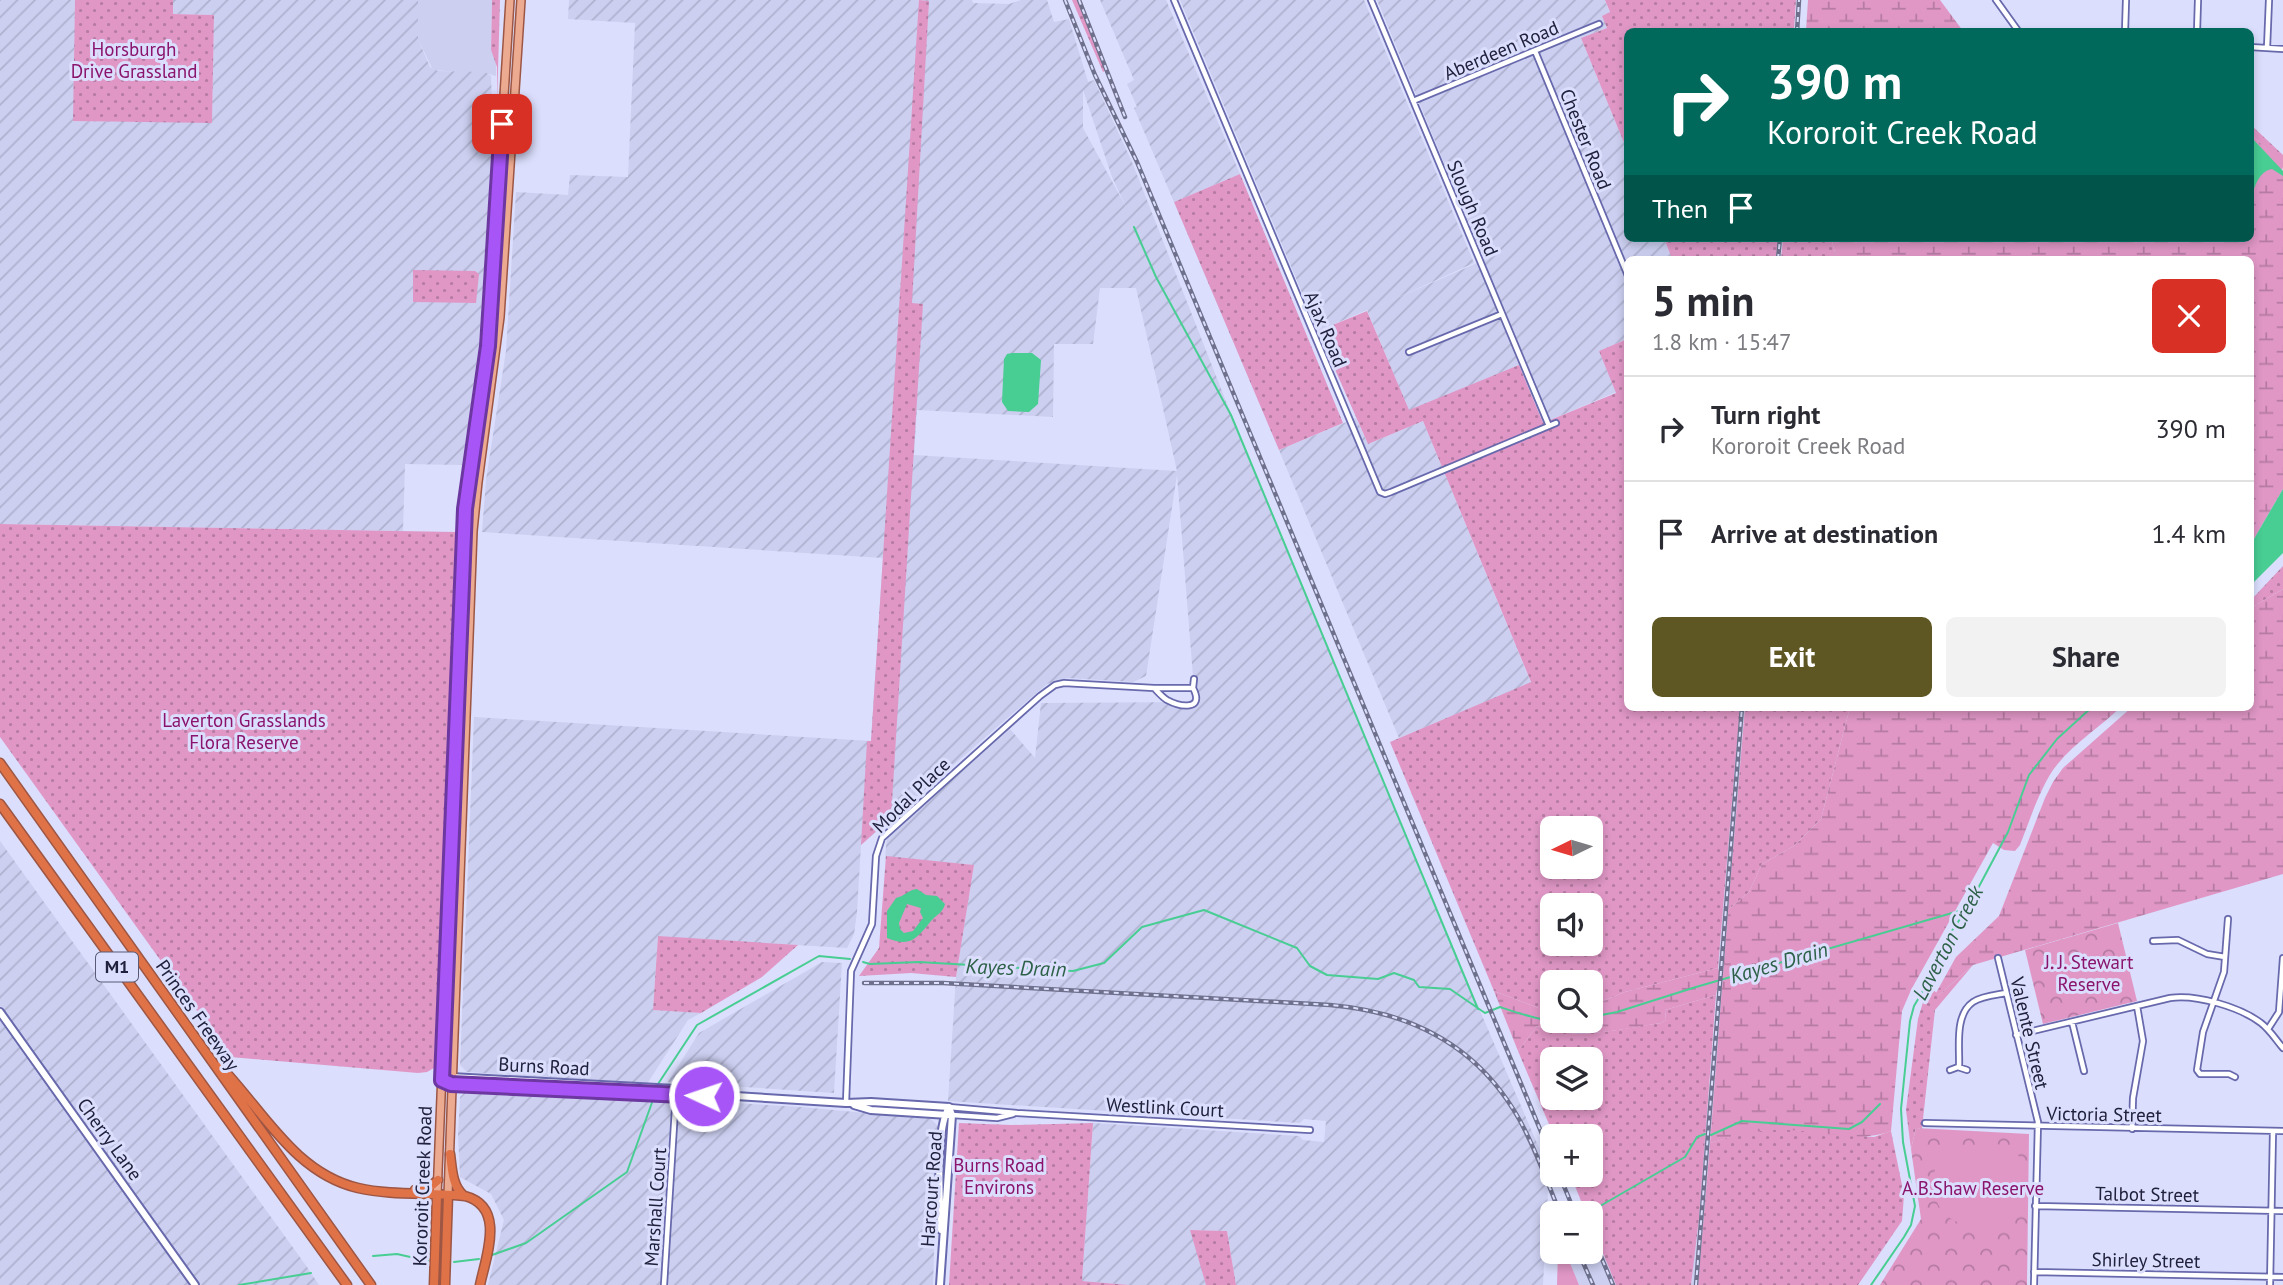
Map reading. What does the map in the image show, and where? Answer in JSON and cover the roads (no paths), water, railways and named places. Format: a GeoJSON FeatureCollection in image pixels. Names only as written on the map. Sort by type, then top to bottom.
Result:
{"type":"FeatureCollection","features":[{"type":"Feature","properties":{"kind":"highway","name":"Princes Freeway"},"geometry":{"type":"LineString","coordinates":[[0,763],[370,1285]]}},
{"type":"Feature","properties":{"kind":"highway","name":"Princes Freeway"},"geometry":{"type":"LineString","coordinates":[[0,804],[347,1285]]}},
{"type":"Feature","properties":{"kind":"highway"},"geometry":{"type":"LineString","coordinates":[[208,1054],[286,1143],[315,1169],[357,1188],[465,1196],[475,1200],[484,1208],[491,1224],[480,1285]]}},
{"type":"Feature","properties":{"kind":"highway"},"geometry":{"type":"LineString","coordinates":[[234,1129],[340,1285]]}},
{"type":"Feature","properties":{"kind":"highway"},"geometry":{"type":"LineString","coordinates":[[450,1154],[457,1188],[465,1196]]}},
{"type":"Feature","properties":{"kind":"highway"},"geometry":{"type":"LineString","coordinates":[[398,1193],[428,1188],[438,1180]]}},
{"type":"Feature","properties":{"kind":"highway","name":"Kororoit Creek Road"},"geometry":{"type":"LineString","coordinates":[[444,1285],[448,1195]]}},
{"type":"Feature","properties":{"kind":"highway","name":"Kororoit Creek Road"},"geometry":{"type":"LineString","coordinates":[[434,1285],[437,1196]]}},
{"type":"Feature","properties":{"kind":"main road","name":"Kororoit Creek Road"},"geometry":{"type":"LineString","coordinates":[[437,1196],[463,541],[471,458],[488,346],[509,0]]}},
{"type":"Feature","properties":{"kind":"main road","name":"Kororoit Creek Road"},"geometry":{"type":"LineString","coordinates":[[448,1195],[473,542],[480,467],[497,346],[521,0]]}},
{"type":"Feature","properties":{"kind":"main road"},"geometry":{"type":"LineString","coordinates":[[501,142],[511,143]]}},
{"type":"Feature","properties":{"kind":"main road"},"geometry":{"type":"LineString","coordinates":[[494,268],[503,268]]}},
{"type":"Feature","properties":{"kind":"main road"},"geometry":{"type":"LineString","coordinates":[[463,541],[473,542]]}},
{"type":"Feature","properties":{"kind":"main road"},"geometry":{"type":"LineString","coordinates":[[452,826],[461,827]]}},
{"type":"Feature","properties":{"kind":"main road"},"geometry":{"type":"LineString","coordinates":[[447,928],[457,928]]}},
{"type":"Feature","properties":{"kind":"main road"},"geometry":{"type":"LineString","coordinates":[[442,1080],[451,1080]]}},
{"type":"Feature","properties":{"kind":"street","name":"Ajax Road"},"geometry":{"type":"LineString","coordinates":[[1174,0],[1378,490],[1383,494],[1391,492],[1556,423]]}},
{"type":"Feature","properties":{"kind":"street","name":"Slough Road"},"geometry":{"type":"LineString","coordinates":[[1371,0],[1549,426]]}},
{"type":"Feature","properties":{"kind":"street"},"geometry":{"type":"LineString","coordinates":[[2005,0],[1998,2],[2016,28]]}},
{"type":"Feature","properties":{"kind":"street"},"geometry":{"type":"LineString","coordinates":[[2125,28],[2126,0]]}},
{"type":"Feature","properties":{"kind":"street"},"geometry":{"type":"LineString","coordinates":[[2197,28],[2198,0]]}},
{"type":"Feature","properties":{"kind":"street"},"geometry":{"type":"LineString","coordinates":[[2267,48],[2269,0]]}},
{"type":"Feature","properties":{"kind":"street","name":"Aberdeen Road"},"geometry":{"type":"LineString","coordinates":[[1413,102],[1599,24]]}},
{"type":"Feature","properties":{"kind":"street"},"geometry":{"type":"LineString","coordinates":[[2254,47],[2283,49]]}},
{"type":"Feature","properties":{"kind":"street","name":"Chester Road"},"geometry":{"type":"LineString","coordinates":[[1535,51],[1624,266]]}},
{"type":"Feature","properties":{"kind":"street"},"geometry":{"type":"LineString","coordinates":[[1409,352],[1502,314]]}},
{"type":"Feature","properties":{"kind":"street"},"geometry":{"type":"LineString","coordinates":[[1193,688],[1194,679]]}},
{"type":"Feature","properties":{"kind":"street","name":"Modal Place"},"geometry":{"type":"LineString","coordinates":[[846,1103],[851,971],[873,920],[876,856],[882,838],[1020,713],[1055,685],[1073,683],[1193,688],[1195,702],[1191,706],[1183,706],[1165,699],[1154,688]]}},
{"type":"Feature","properties":{"kind":"street"},"geometry":{"type":"LineString","coordinates":[[2228,919],[2223,977],[2203,1032],[2197,1070],[2200,1074],[2229,1074],[2235,1077]]}},
{"type":"Feature","properties":{"kind":"street"},"geometry":{"type":"LineString","coordinates":[[2153,941],[2178,940],[2207,954],[2225,957]]}},
{"type":"Feature","properties":{"kind":"street","name":"Valente Street"},"geometry":{"type":"LineString","coordinates":[[1997,958],[2037,1127]]}},
{"type":"Feature","properties":{"kind":"street"},"geometry":{"type":"LineString","coordinates":[[2268,1029],[2279,1012],[2283,958]]}},
{"type":"Feature","properties":{"kind":"street"},"geometry":{"type":"LineString","coordinates":[[1959,1067],[1961,1023],[1966,1008],[1979,1000],[2006,993]]}},
{"type":"Feature","properties":{"kind":"street"},"geometry":{"type":"LineString","coordinates":[[2016,1035],[2182,996],[2199,997],[2252,1017],[2268,1029],[2283,1048]]}},
{"type":"Feature","properties":{"kind":"street"},"geometry":{"type":"LineString","coordinates":[[2132,1129],[2134,1092],[2143,1041],[2137,1006]]}},
{"type":"Feature","properties":{"kind":"street","name":"Cherry Lane"},"geometry":{"type":"LineString","coordinates":[[2,1018],[195,1285]]}},
{"type":"Feature","properties":{"kind":"street"},"geometry":{"type":"LineString","coordinates":[[2072,1022],[2084,1071]]}},
{"type":"Feature","properties":{"kind":"street"},"geometry":{"type":"LineString","coordinates":[[1950,1070],[1959,1067],[1967,1070]]}},
{"type":"Feature","properties":{"kind":"street","name":"Burns Road"},"geometry":{"type":"LineString","coordinates":[[451,1080],[949,1107]]}},
{"type":"Feature","properties":{"kind":"street","name":"Marshall Court"},"geometry":{"type":"LineString","coordinates":[[664,1285],[676,1092]]}},
{"type":"Feature","properties":{"kind":"street","name":"Burns Road"},"geometry":{"type":"LineString","coordinates":[[846,1103],[871,1110],[948,1115]]}},
{"type":"Feature","properties":{"kind":"street","name":"Westlink Court"},"geometry":{"type":"LineString","coordinates":[[949,1107],[1310,1130]]}},
{"type":"Feature","properties":{"kind":"street","name":"Harcourt Road"},"geometry":{"type":"LineString","coordinates":[[940,1285],[949,1107]]}},
{"type":"Feature","properties":{"kind":"street","name":"Westlink Court"},"geometry":{"type":"LineString","coordinates":[[948,1115],[997,1118],[1017,1113]]}},
{"type":"Feature","properties":{"kind":"street","name":"Victoria Street"},"geometry":{"type":"LineString","coordinates":[[1925,1123],[2283,1131]]}},
{"type":"Feature","properties":{"kind":"street"},"geometry":{"type":"LineString","coordinates":[[2034,1285],[2037,1127]]}},
{"type":"Feature","properties":{"kind":"street"},"geometry":{"type":"LineString","coordinates":[[2270,1285],[2273,1131]]}},
{"type":"Feature","properties":{"kind":"street","name":"Talbot Street"},"geometry":{"type":"LineString","coordinates":[[2035,1206],[2283,1210]]}},
{"type":"Feature","properties":{"kind":"street","name":"Shirley Street"},"geometry":{"type":"LineString","coordinates":[[2034,1272],[2282,1277]]}},
{"type":"Feature","properties":{"kind":"waterway"},"geometry":{"type":"LineString","coordinates":[[1134,227],[1156,277],[1231,415],[1478,1009]]}},
{"type":"Feature","properties":{"kind":"waterway","name":"Laverton Creek"},"geometry":{"type":"LineString","coordinates":[[1871,1285],[1911,1225],[1915,1206],[1903,1142],[1901,1109],[1914,1006],[1937,967],[1949,935],[1967,909],[2008,832],[2029,775],[2057,739],[2088,711]]}},
{"type":"Feature","properties":{"kind":"waterway","name":"Kayes Drain"},"geometry":{"type":"LineString","coordinates":[[1603,1015],[1966,909]]}},
{"type":"Feature","properties":{"kind":"waterway","name":"Kayes Drain"},"geometry":{"type":"LineString","coordinates":[[863,962],[919,962],[1073,971],[1104,963],[1142,927],[1204,910],[1297,948],[1310,966],[1327,975],[1378,979],[1394,973],[1414,980],[1419,987],[1450,989],[1485,1013],[1500,1007],[1540,1018]]}},
{"type":"Feature","properties":{"kind":"waterway","name":"Kayes Drain"},"geometry":{"type":"LineString","coordinates":[[658,1084],[697,1025],[819,956],[850,959]]}},
{"type":"Feature","properties":{"kind":"waterway","name":"Kayes Drain"},"geometry":{"type":"LineString","coordinates":[[492,1255],[526,1243],[627,1172],[654,1097]]}},
{"type":"Feature","properties":{"kind":"waterway"},"geometry":{"type":"LineString","coordinates":[[1711,1135],[1742,1121],[1849,1129],[1862,1122],[1880,1104]]}},
{"type":"Feature","properties":{"kind":"waterway"},"geometry":{"type":"LineString","coordinates":[[1603,1204],[1685,1157],[1697,1137],[1705,1134]]}},
{"type":"Feature","properties":{"kind":"waterway","name":"Kayes Drain"},"geometry":{"type":"LineString","coordinates":[[373,1256],[397,1254],[428,1261]]}},
{"type":"Feature","properties":{"kind":"waterway","name":"Kayes Drain"},"geometry":{"type":"LineString","coordinates":[[454,1262],[479,1259]]}},
{"type":"Feature","properties":{"kind":"waterway","name":"Kayes Drain"},"geometry":{"type":"LineString","coordinates":[[239,1285],[311,1273]]}},
{"type":"Feature","properties":{"kind":"railway"},"geometry":{"type":"LineString","coordinates":[[1065,0],[1095,75],[1137,162],[1540,1129]]}},
{"type":"Feature","properties":{"kind":"railway"},"geometry":{"type":"LineString","coordinates":[[1079,0],[1125,117]]}},
{"type":"Feature","properties":{"kind":"railway"},"geometry":{"type":"LineString","coordinates":[[1797,28],[1799,0]]}},
{"type":"Feature","properties":{"kind":"railway"},"geometry":{"type":"LineString","coordinates":[[1778,256],[1780,242]]}},
{"type":"Feature","properties":{"kind":"railway"},"geometry":{"type":"LineString","coordinates":[[1696,1285],[1742,711]]}},
{"type":"Feature","properties":{"kind":"railway"},"geometry":{"type":"LineString","coordinates":[[864,983],[943,983],[1330,1005],[1388,1016],[1440,1037],[1484,1071],[1519,1119],[1555,1201]]}},
{"type":"Feature","properties":{"kind":"railway"},"geometry":{"type":"LineString","coordinates":[[1564,1187],[1570,1201]]}},
{"type":"Feature","properties":{"kind":"railway"},"geometry":{"type":"LineString","coordinates":[[1603,1261],[1613,1285]]}},
{"type":"Feature","properties":{"kind":"railway"},"geometry":{"type":"LineString","coordinates":[[1584,1264],[1593,1285]]}},
{"type":"Feature","properties":{"kind":"park label","name":"Horsburgh Drive Grassland"},"geometry":{"type":"Point","coordinates":[134,60]}},
{"type":"Feature","properties":{"kind":"park label","name":"Laverton Grasslands Flora Reserve"},"geometry":{"type":"Point","coordinates":[244,731]}},
{"type":"Feature","properties":{"kind":"park label","name":"J. J. Stewart Reserve"},"geometry":{"type":"Point","coordinates":[2089,973]}},
{"type":"Feature","properties":{"kind":"park label","name":"Burns Road Environs"},"geometry":{"type":"Point","coordinates":[999,1176]}},
{"type":"Feature","properties":{"kind":"park label","name":"A.B.Shaw Reserve"},"geometry":{"type":"Point","coordinates":[1973,1188]}}]}
